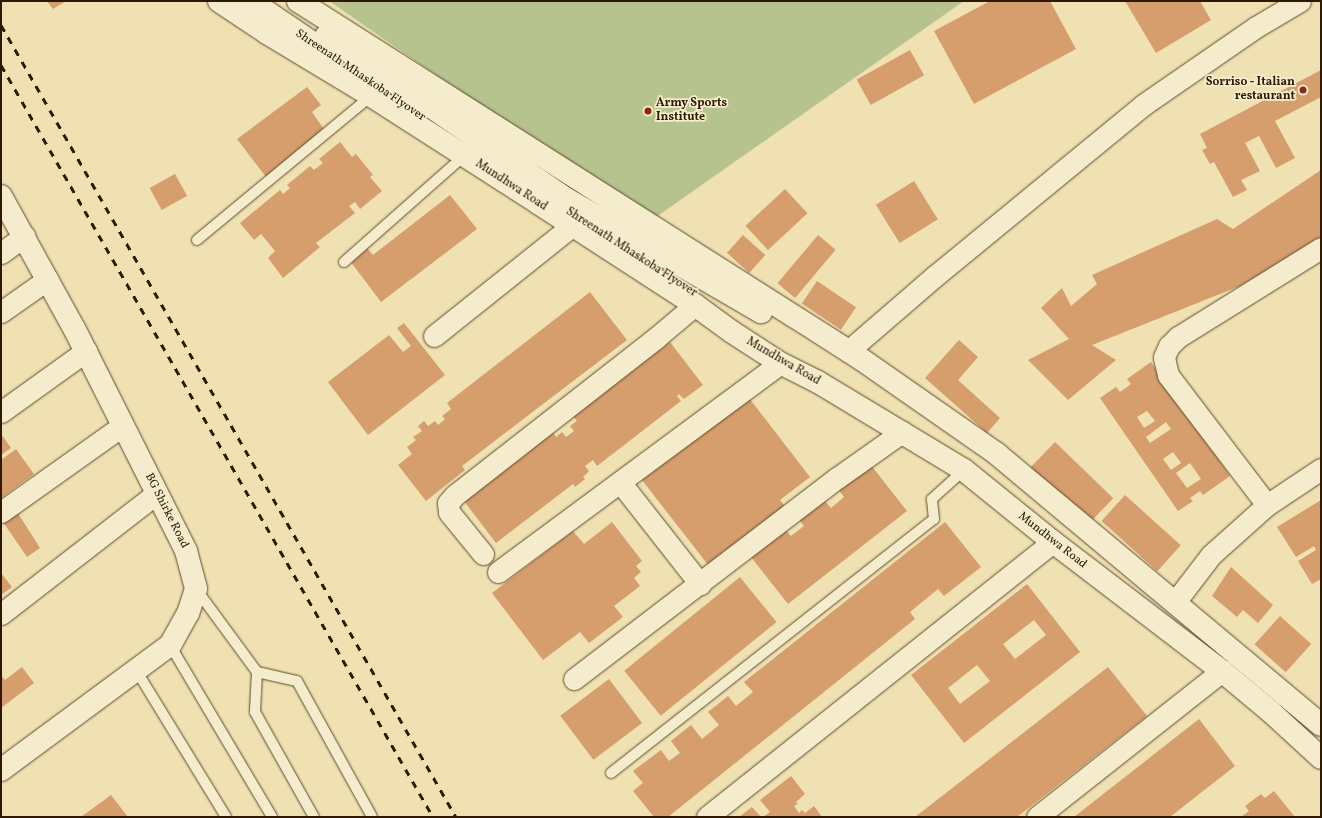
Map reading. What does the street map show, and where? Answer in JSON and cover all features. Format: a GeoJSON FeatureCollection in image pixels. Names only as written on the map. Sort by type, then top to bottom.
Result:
{"type":"FeatureCollection","features":[{"type":"Feature","properties":{"kind":"main road","name":"Mundhwa Road"},"geometry":{"type":"LineString","coordinates":[[219,1],[267,33],[371,96],[572,226],[693,290],[732,332],[780,363],[807,376],[964,470],[1053,542],[1222,671],[1271,712],[1321,758]]}},
{"type":"Feature","properties":{"kind":"main road","name":"Shreenath Mhaskoba Flyover"},"geometry":{"type":"LineString","coordinates":[[251,1],[492,164],[693,290],[794,356],[802,365],[807,376]]}},
{"type":"Feature","properties":{"kind":"main road","name":"Shreenath Mhaskoba Flyover"},"geometry":{"type":"LineString","coordinates":[[273,1],[565,198],[693,290],[787,327],[795,327],[804,324]]}},
{"type":"Feature","properties":{"kind":"main road"},"geometry":{"type":"LineString","coordinates":[[298,1],[848,351],[998,454],[1321,725]]}},
{"type":"Feature","properties":{"kind":"main road","name":"BG Shirke Road"},"geometry":{"type":"LineString","coordinates":[[1,196],[48,279],[86,351],[122,426],[186,551],[196,590]]}},
{"type":"Feature","properties":{"kind":"main road"},"geometry":{"type":"LineString","coordinates":[[1,770],[170,645],[188,613],[196,590]]}},
{"type":"Feature","properties":{"kind":"street"},"geometry":{"type":"LineString","coordinates":[[848,351],[935,276],[1144,105],[1256,27],[1300,1]]}},
{"type":"Feature","properties":{"kind":"street"},"geometry":{"type":"LineString","coordinates":[[434,336],[572,226]]}},
{"type":"Feature","properties":{"kind":"street"},"geometry":{"type":"LineString","coordinates":[[1,254],[24,236]]}},
{"type":"Feature","properties":{"kind":"street"},"geometry":{"type":"LineString","coordinates":[[1267,505],[1168,375],[1164,357],[1169,346],[1178,337],[1321,248]]}},
{"type":"Feature","properties":{"kind":"street"},"geometry":{"type":"LineString","coordinates":[[1,312],[48,279]]}},
{"type":"Feature","properties":{"kind":"street"},"geometry":{"type":"LineString","coordinates":[[483,554],[449,512],[448,503],[455,495],[657,337],[693,290]]}},
{"type":"Feature","properties":{"kind":"street"},"geometry":{"type":"LineString","coordinates":[[1,412],[86,351]]}},
{"type":"Feature","properties":{"kind":"street"},"geometry":{"type":"LineString","coordinates":[[498,572],[780,363]]}},
{"type":"Feature","properties":{"kind":"street"},"geometry":{"type":"LineString","coordinates":[[1,512],[122,426]]}},
{"type":"Feature","properties":{"kind":"street"},"geometry":{"type":"LineString","coordinates":[[574,679],[837,478],[902,432]]}},
{"type":"Feature","properties":{"kind":"street"},"geometry":{"type":"LineString","coordinates":[[1175,602],[1211,555],[1267,505],[1321,469]]}},
{"type":"Feature","properties":{"kind":"street"},"geometry":{"type":"LineString","coordinates":[[620,482],[700,584]]}},
{"type":"Feature","properties":{"kind":"street"},"geometry":{"type":"LineString","coordinates":[[1,614],[156,493]]}},
{"type":"Feature","properties":{"kind":"street"},"geometry":{"type":"LineString","coordinates":[[707,817],[1053,542]]}},
{"type":"Feature","properties":{"kind":"street"},"geometry":{"type":"LineString","coordinates":[[1038,817],[1222,671]]}},
{"type":"Feature","properties":{"kind":"lane"},"geometry":{"type":"LineString","coordinates":[[197,240],[371,96]]}},
{"type":"Feature","properties":{"kind":"lane"},"geometry":{"type":"LineString","coordinates":[[344,262],[464,156]]}},
{"type":"Feature","properties":{"kind":"lane"},"geometry":{"type":"LineString","coordinates":[[611,773],[934,519],[932,499],[964,470]]}},
{"type":"Feature","properties":{"kind":"lane"},"geometry":{"type":"LineString","coordinates":[[196,590],[257,672],[297,682],[372,817]]}},
{"type":"Feature","properties":{"kind":"lane"},"geometry":{"type":"LineString","coordinates":[[170,645],[272,817]]}},
{"type":"Feature","properties":{"kind":"lane"},"geometry":{"type":"LineString","coordinates":[[136,670],[226,817]]}},
{"type":"Feature","properties":{"kind":"lane"},"geometry":{"type":"LineString","coordinates":[[257,672],[255,712],[314,817]]}},
{"type":"Feature","properties":{"kind":"green space","name":"Army Sports Institute"},"geometry":{"type":"Polygon","coordinates":[[[329,1],[964,1],[649,222],[329,1]]]}},
{"type":"Feature","properties":{"kind":"building"},"geometry":{"type":"Polygon","coordinates":[[[47,1],[66,1],[53,9],[47,1]]]}},
{"type":"Feature","properties":{"kind":"building"},"geometry":{"type":"Polygon","coordinates":[[[990,1],[1050,1],[1076,49],[974,104],[934,31],[990,1]]]}},
{"type":"Feature","properties":{"kind":"building"},"geometry":{"type":"Polygon","coordinates":[[[1125,1],[1200,1],[1211,20],[1156,53],[1125,1]]]}},
{"type":"Feature","properties":{"kind":"building"},"geometry":{"type":"Polygon","coordinates":[[[910,50],[924,75],[871,105],[857,80],[910,50]]]}},
{"type":"Feature","properties":{"kind":"building"},"geometry":{"type":"Polygon","coordinates":[[[1321,70],[1321,97],[1275,121],[1295,158],[1276,168],[1259,136],[1245,143],[1260,171],[1241,180],[1247,190],[1233,197],[1214,162],[1210,164],[1202,150],[1207,148],[1200,134],[1321,70]]]}},
{"type":"Feature","properties":{"kind":"building"},"geometry":{"type":"Polygon","coordinates":[[[307,87],[321,105],[312,112],[326,132],[266,177],[237,139],[307,87]]]}},
{"type":"Feature","properties":{"kind":"building"},"geometry":{"type":"Polygon","coordinates":[[[340,142],[352,157],[356,154],[373,175],[370,177],[382,191],[360,209],[355,202],[349,206],[355,213],[316,243],[320,247],[283,278],[268,258],[275,251],[261,234],[254,240],[240,223],[280,190],[283,194],[290,188],[287,185],[310,166],[314,170],[323,163],[319,159],[340,142]]]}},
{"type":"Feature","properties":{"kind":"building"},"geometry":{"type":"Polygon","coordinates":[[[1321,170],[1321,239],[1240,286],[1092,345],[1116,360],[1068,400],[1028,360],[1069,339],[1041,308],[1062,288],[1071,306],[1097,284],[1092,275],[1217,219],[1233,229],[1321,170]]]}},
{"type":"Feature","properties":{"kind":"building"},"geometry":{"type":"Polygon","coordinates":[[[175,174],[187,196],[162,210],[150,188],[175,174]]]}},
{"type":"Feature","properties":{"kind":"building"},"geometry":{"type":"Polygon","coordinates":[[[914,181],[938,219],[900,243],[876,205],[914,181]]]}},
{"type":"Feature","properties":{"kind":"building"},"geometry":{"type":"Polygon","coordinates":[[[785,189],[808,213],[768,250],[746,226],[785,189]]]}},
{"type":"Feature","properties":{"kind":"building"},"geometry":{"type":"Polygon","coordinates":[[[450,195],[477,229],[381,302],[350,261],[367,248],[373,255],[450,195]]]}},
{"type":"Feature","properties":{"kind":"building"},"geometry":{"type":"Polygon","coordinates":[[[743,235],[765,255],[749,273],[727,253],[743,235]]]}},
{"type":"Feature","properties":{"kind":"building"},"geometry":{"type":"Polygon","coordinates":[[[818,235],[836,250],[795,298],[778,283],[818,235]]]}},
{"type":"Feature","properties":{"kind":"building"},"geometry":{"type":"Polygon","coordinates":[[[817,281],[856,307],[841,330],[802,303],[817,281]]]}},
{"type":"Feature","properties":{"kind":"building"},"geometry":{"type":"Polygon","coordinates":[[[590,292],[627,340],[462,466],[465,470],[426,501],[398,465],[412,454],[407,447],[416,440],[413,437],[422,431],[418,426],[424,421],[428,426],[435,421],[438,425],[445,419],[442,416],[451,409],[447,403],[590,292]]]}},
{"type":"Feature","properties":{"kind":"building"},"geometry":{"type":"Polygon","coordinates":[[[404,323],[445,375],[368,435],[328,382],[389,335],[403,352],[411,346],[397,328],[404,323]]]}},
{"type":"Feature","properties":{"kind":"building"},"geometry":{"type":"Polygon","coordinates":[[[959,340],[978,357],[958,380],[1000,418],[987,433],[925,378],[959,340]]]}},
{"type":"Feature","properties":{"kind":"building"},"geometry":{"type":"Polygon","coordinates":[[[670,342],[703,385],[684,399],[679,394],[677,396],[681,401],[597,466],[593,460],[585,466],[589,471],[583,477],[585,479],[575,487],[573,484],[496,543],[464,501],[553,432],[556,437],[562,432],[566,437],[574,431],[570,426],[577,421],[573,416],[670,342]]]}},
{"type":"Feature","properties":{"kind":"building"},"geometry":{"type":"Polygon","coordinates":[[[1151,362],[1230,476],[1203,495],[1200,491],[1190,498],[1193,501],[1178,511],[1100,398],[1116,387],[1120,392],[1131,384],[1127,379],[1151,362]],[[1147,411],[1137,417],[1144,428],[1155,421],[1147,411]],[[1166,422],[1146,437],[1150,443],[1171,429],[1166,422]],[[1173,452],[1163,459],[1171,470],[1181,463],[1173,452]],[[1190,463],[1176,473],[1187,488],[1201,479],[1190,463]]]}},
{"type":"Feature","properties":{"kind":"building"},"geometry":{"type":"Polygon","coordinates":[[[749,398],[810,477],[780,500],[789,511],[712,570],[642,480],[749,398]]]}},
{"type":"Feature","properties":{"kind":"building"},"geometry":{"type":"Polygon","coordinates":[[[1,434],[11,448],[1,455],[1,434]]]}},
{"type":"Feature","properties":{"kind":"building"},"geometry":{"type":"Polygon","coordinates":[[[1055,442],[1113,498],[1089,523],[1031,467],[1055,442]]]}},
{"type":"Feature","properties":{"kind":"building"},"geometry":{"type":"Polygon","coordinates":[[[16,449],[34,474],[1,498],[1,460],[16,449]]]}},
{"type":"Feature","properties":{"kind":"building"},"geometry":{"type":"Polygon","coordinates":[[[870,464],[907,511],[788,604],[751,557],[786,530],[791,536],[804,526],[799,519],[824,500],[831,508],[844,497],[838,489],[870,464]]]}},
{"type":"Feature","properties":{"kind":"building"},"geometry":{"type":"Polygon","coordinates":[[[1125,495],[1181,545],[1157,571],[1102,521],[1125,495]]]}},
{"type":"Feature","properties":{"kind":"building"},"geometry":{"type":"Polygon","coordinates":[[[1321,500],[1321,579],[1312,584],[1298,561],[1316,550],[1314,546],[1296,557],[1277,527],[1321,500]]]}},
{"type":"Feature","properties":{"kind":"building"},"geometry":{"type":"Polygon","coordinates":[[[14,507],[40,548],[27,557],[1,519],[14,507]]]}},
{"type":"Feature","properties":{"kind":"building"},"geometry":{"type":"Polygon","coordinates":[[[612,522],[642,561],[636,566],[641,572],[634,578],[640,586],[614,606],[623,617],[589,643],[580,632],[543,660],[492,593],[573,531],[584,544],[612,522]]]}},
{"type":"Feature","properties":{"kind":"building"},"geometry":{"type":"Polygon","coordinates":[[[945,522],[981,567],[944,596],[938,589],[910,612],[915,619],[668,817],[654,817],[633,791],[643,783],[633,771],[661,750],[669,761],[680,753],[671,741],[691,725],[702,739],[719,725],[708,712],[728,696],[736,706],[753,692],[744,682],[945,522]]]}},
{"type":"Feature","properties":{"kind":"building"},"geometry":{"type":"Polygon","coordinates":[[[1231,567],[1273,605],[1258,623],[1243,610],[1237,617],[1212,596],[1231,567]]]}},
{"type":"Feature","properties":{"kind":"building"},"geometry":{"type":"Polygon","coordinates":[[[1,573],[12,587],[1,595],[1,573]]]}},
{"type":"Feature","properties":{"kind":"building"},"geometry":{"type":"Polygon","coordinates":[[[740,577],[777,622],[661,716],[624,671],[740,577]]]}},
{"type":"Feature","properties":{"kind":"building"},"geometry":{"type":"Polygon","coordinates":[[[1027,584],[1080,652],[964,743],[911,675],[1027,584]],[[1034,620],[1003,644],[1015,659],[1046,635],[1034,620]],[[977,665],[948,688],[960,704],[990,681],[977,665]]]}},
{"type":"Feature","properties":{"kind":"building"},"geometry":{"type":"Polygon","coordinates":[[[1280,616],[1311,644],[1286,672],[1255,644],[1280,616]]]}},
{"type":"Feature","properties":{"kind":"building"},"geometry":{"type":"Polygon","coordinates":[[[22,667],[34,683],[1,708],[1,675],[5,680],[22,667]]]}},
{"type":"Feature","properties":{"kind":"building"},"geometry":{"type":"Polygon","coordinates":[[[1108,667],[1147,716],[1017,817],[915,817],[1108,667]]]}},
{"type":"Feature","properties":{"kind":"building"},"geometry":{"type":"Polygon","coordinates":[[[609,679],[642,723],[593,760],[560,716],[609,679]]]}},
{"type":"Feature","properties":{"kind":"building"},"geometry":{"type":"Polygon","coordinates":[[[1199,719],[1235,766],[1170,817],[1074,817],[1199,719]]]}},
{"type":"Feature","properties":{"kind":"building"},"geometry":{"type":"Polygon","coordinates":[[[791,776],[805,794],[796,802],[798,804],[794,806],[799,813],[802,810],[805,813],[814,806],[822,817],[763,817],[770,812],[760,800],[791,776]]]}},
{"type":"Feature","properties":{"kind":"building"},"geometry":{"type":"Polygon","coordinates":[[[1274,791],[1295,817],[1241,817],[1249,811],[1245,806],[1261,794],[1265,798],[1274,791]]]}},
{"type":"Feature","properties":{"kind":"building"},"geometry":{"type":"Polygon","coordinates":[[[111,795],[128,817],[81,817],[111,795]]]}},
{"type":"Feature","properties":{"kind":"building"},"geometry":{"type":"Polygon","coordinates":[[[752,807],[761,817],[739,817],[752,807]]]}},
{"type":"Feature","properties":{"kind":"railway"},"geometry":{"type":"LineString","coordinates":[[1,25],[456,817]]}},
{"type":"Feature","properties":{"kind":"railway"},"geometry":{"type":"LineString","coordinates":[[1,65],[433,817]]}},
{"type":"Feature","properties":{"kind":"place","name":"Sorriso - Italian restaurant"},"geometry":{"type":"Point","coordinates":[1303,90]}},
{"type":"Feature","properties":{"kind":"place","name":"Army Sports Institute"},"geometry":{"type":"Point","coordinates":[648,111]}}]}
